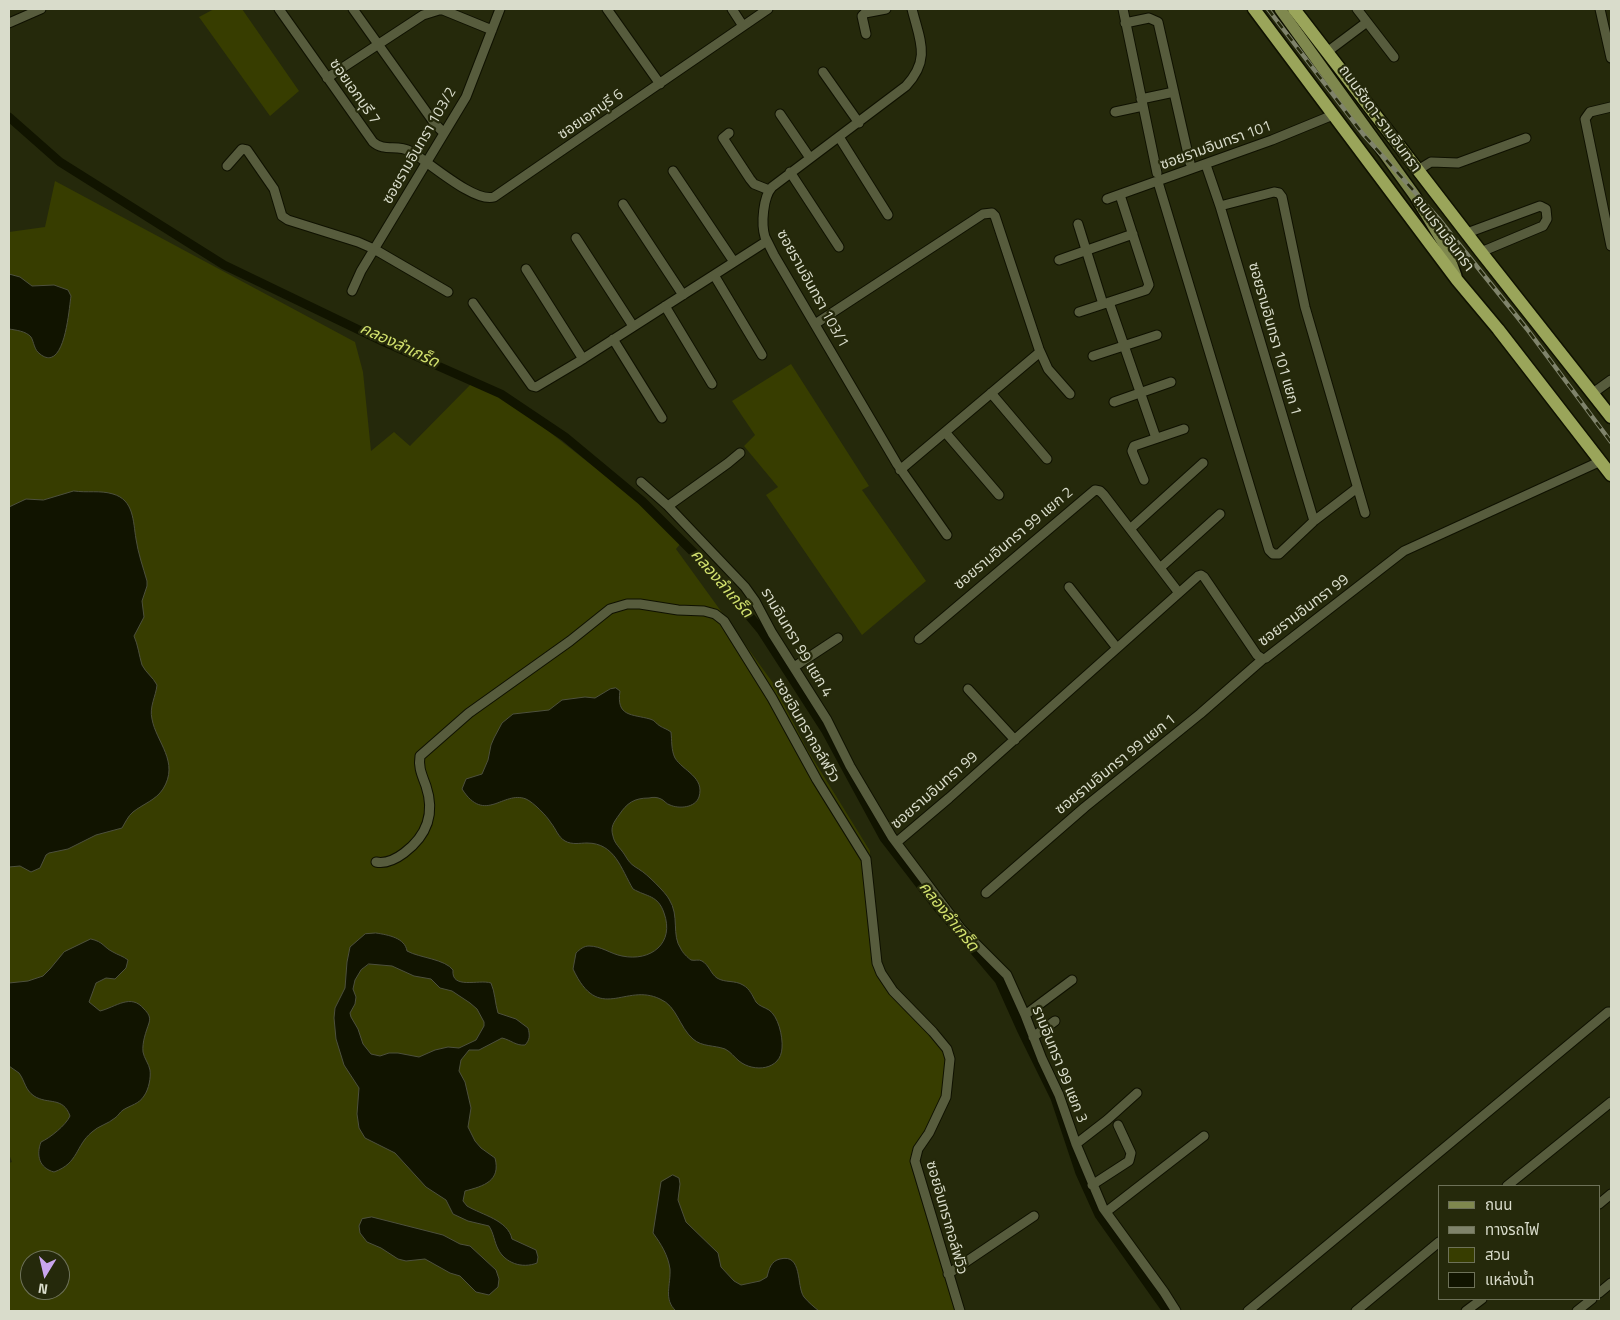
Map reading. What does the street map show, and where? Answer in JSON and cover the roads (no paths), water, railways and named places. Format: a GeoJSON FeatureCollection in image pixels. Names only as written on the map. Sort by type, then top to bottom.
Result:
{"type":"FeatureCollection","features":[{"type":"Feature","properties":{"kind":"highway","name":"ถนนรามอินทรา"},"geometry":{"type":"LineString","coordinates":[[1254,9],[1457,280],[1498,329],[1611,475]]}},
{"type":"Feature","properties":{"kind":"highway","name":"ถนนรามอินทรา"},"geometry":{"type":"LineString","coordinates":[[1294,9],[1611,417]]}},
{"type":"Feature","properties":{"kind":"main road","name":"ถนนรัชดา-รามอินทรา"},"geometry":{"type":"LineString","coordinates":[[1280,9],[1415,196],[1448,252],[1457,280]]}},
{"type":"Feature","properties":{"kind":"street"},"geometry":{"type":"LineString","coordinates":[[9,23],[41,9]]}},
{"type":"Feature","properties":{"kind":"street","name":"ซอยเอกบุรี 7"},"geometry":{"type":"LineString","coordinates":[[279,9],[373,142],[380,148],[404,149],[426,163]]}},
{"type":"Feature","properties":{"kind":"street"},"geometry":{"type":"LineString","coordinates":[[353,9],[435,124],[444,133]]}},
{"type":"Feature","properties":{"kind":"street","name":"ซอยรามอินทรา 103/2"},"geometry":{"type":"LineString","coordinates":[[352,291],[361,271],[466,97],[500,9]]}},
{"type":"Feature","properties":{"kind":"street"},"geometry":{"type":"LineString","coordinates":[[607,9],[660,84]]}},
{"type":"Feature","properties":{"kind":"street"},"geometry":{"type":"LineString","coordinates":[[732,9],[743,26]]}},
{"type":"Feature","properties":{"kind":"street","name":"ซอยเอกบุรี 6"},"geometry":{"type":"LineString","coordinates":[[426,163],[479,196],[489,199],[494,198],[768,9]]}},
{"type":"Feature","properties":{"kind":"street"},"geometry":{"type":"LineString","coordinates":[[866,34],[862,16],[864,13],[886,9]]}},
{"type":"Feature","properties":{"kind":"street"},"geometry":{"type":"LineString","coordinates":[[730,133],[723,138],[743,170],[754,184],[769,190],[779,180],[859,123],[906,86],[918,72],[922,56],[912,9]]}},
{"type":"Feature","properties":{"kind":"street"},"geometry":{"type":"LineString","coordinates":[[1123,9],[1157,177],[1270,550],[1273,554],[1278,554],[1357,488]]}},
{"type":"Feature","properties":{"kind":"street"},"geometry":{"type":"LineString","coordinates":[[1357,9],[1394,57]]}},
{"type":"Feature","properties":{"kind":"street"},"geometry":{"type":"LineString","coordinates":[[1600,9],[1608,27],[1611,58]]}},
{"type":"Feature","properties":{"kind":"street"},"geometry":{"type":"LineString","coordinates":[[327,78],[424,14],[438,10],[492,30]]}},
{"type":"Feature","properties":{"kind":"street"},"geometry":{"type":"LineString","coordinates":[[1125,23],[1150,18],[1158,22],[1190,163]]}},
{"type":"Feature","properties":{"kind":"street"},"geometry":{"type":"LineString","coordinates":[[1326,52],[1367,22]]}},
{"type":"Feature","properties":{"kind":"street"},"geometry":{"type":"LineString","coordinates":[[823,72],[859,123]]}},
{"type":"Feature","properties":{"kind":"street"},"geometry":{"type":"LineString","coordinates":[[1116,112],[1174,92]]}},
{"type":"Feature","properties":{"kind":"street"},"geometry":{"type":"LineString","coordinates":[[1611,107],[1590,112],[1586,119],[1611,246]]}},
{"type":"Feature","properties":{"kind":"street"},"geometry":{"type":"LineString","coordinates":[[780,114],[810,158]]}},
{"type":"Feature","properties":{"kind":"street","name":"ซอยรามอินทรา 101"},"geometry":{"type":"LineString","coordinates":[[1106,199],[1120,195],[1157,177],[1206,165],[1333,115]]}},
{"type":"Feature","properties":{"kind":"street"},"geometry":{"type":"LineString","coordinates":[[839,137],[888,216]]}},
{"type":"Feature","properties":{"kind":"street"},"geometry":{"type":"LineString","coordinates":[[1418,170],[1431,162],[1458,163],[1526,138]]}},
{"type":"Feature","properties":{"kind":"street"},"geometry":{"type":"LineString","coordinates":[[227,166],[242,149],[246,150],[274,189],[282,216],[293,223],[358,242],[374,249],[448,292]]}},
{"type":"Feature","properties":{"kind":"street","name":"ซอยรามอินทรา 101 แยก 1"},"geometry":{"type":"LineString","coordinates":[[1206,165],[1220,206],[1314,522]]}},
{"type":"Feature","properties":{"kind":"street"},"geometry":{"type":"LineString","coordinates":[[673,171],[734,262]]}},
{"type":"Feature","properties":{"kind":"street"},"geometry":{"type":"LineString","coordinates":[[790,172],[839,247]]}},
{"type":"Feature","properties":{"kind":"street","name":"ซอยรามอินทรา 103/1"},"geometry":{"type":"LineString","coordinates":[[769,190],[764,207],[764,235],[767,241],[900,470],[947,535]]}},
{"type":"Feature","properties":{"kind":"street"},"geometry":{"type":"LineString","coordinates":[[1220,206],[1274,192],[1279,193],[1282,197],[1305,307],[1365,513]]}},
{"type":"Feature","properties":{"kind":"street"},"geometry":{"type":"LineString","coordinates":[[1079,312],[1146,290],[1149,285],[1120,195]]}},
{"type":"Feature","properties":{"kind":"street"},"geometry":{"type":"LineString","coordinates":[[623,204],[683,295]]}},
{"type":"Feature","properties":{"kind":"street"},"geometry":{"type":"LineString","coordinates":[[1467,233],[1540,206],[1546,209],[1547,219],[1543,226],[1481,252]]}},
{"type":"Feature","properties":{"kind":"street"},"geometry":{"type":"LineString","coordinates":[[815,324],[988,212],[995,216],[1040,352],[1048,369],[1070,394]]}},
{"type":"Feature","properties":{"kind":"street"},"geometry":{"type":"LineString","coordinates":[[1078,224],[1086,251],[1124,347],[1156,438]]}},
{"type":"Feature","properties":{"kind":"street"},"geometry":{"type":"LineString","coordinates":[[1059,260],[1134,234]]}},
{"type":"Feature","properties":{"kind":"street"},"geometry":{"type":"LineString","coordinates":[[576,238],[633,326]]}},
{"type":"Feature","properties":{"kind":"street"},"geometry":{"type":"LineString","coordinates":[[472,303],[532,386],[540,385],[767,241]]}},
{"type":"Feature","properties":{"kind":"street"},"geometry":{"type":"LineString","coordinates":[[526,269],[583,359]]}},
{"type":"Feature","properties":{"kind":"street"},"geometry":{"type":"LineString","coordinates":[[714,275],[762,355]]}},
{"type":"Feature","properties":{"kind":"street"},"geometry":{"type":"LineString","coordinates":[[665,306],[712,384]]}},
{"type":"Feature","properties":{"kind":"street"},"geometry":{"type":"LineString","coordinates":[[1093,356],[1157,335]]}},
{"type":"Feature","properties":{"kind":"street"},"geometry":{"type":"LineString","coordinates":[[613,339],[662,418]]}},
{"type":"Feature","properties":{"kind":"street"},"geometry":{"type":"LineString","coordinates":[[900,470],[1040,352]]}},
{"type":"Feature","properties":{"kind":"street"},"geometry":{"type":"LineString","coordinates":[[1593,393],[1611,380]]}},
{"type":"Feature","properties":{"kind":"street"},"geometry":{"type":"LineString","coordinates":[[1114,402],[1171,382]]}},
{"type":"Feature","properties":{"kind":"street"},"geometry":{"type":"LineString","coordinates":[[991,393],[1048,459]]}},
{"type":"Feature","properties":{"kind":"street"},"geometry":{"type":"LineString","coordinates":[[1144,480],[1132,448],[1184,429]]}},
{"type":"Feature","properties":{"kind":"street"},"geometry":{"type":"LineString","coordinates":[[945,432],[999,495]]}},
{"type":"Feature","properties":{"kind":"street"},"geometry":{"type":"LineString","coordinates":[[668,506],[740,453]]}},
{"type":"Feature","properties":{"kind":"street","name":"ซอยรามอินทรา 99"},"geometry":{"type":"LineString","coordinates":[[897,842],[1198,576],[1204,577],[1253,649],[1263,659],[1404,551],[1601,461]]}},
{"type":"Feature","properties":{"kind":"street"},"geometry":{"type":"LineString","coordinates":[[1130,529],[1203,464]]}},
{"type":"Feature","properties":{"kind":"street","name":"รามอินทรา 99 แยก 4"},"geometry":{"type":"LineString","coordinates":[[641,482],[668,506],[745,587],[827,720],[850,766],[897,842]]}},
{"type":"Feature","properties":{"kind":"street","name":"ซอยรามอินทรา 99 แยก 2"},"geometry":{"type":"LineString","coordinates":[[919,639],[1094,490],[1100,491],[1179,593]]}},
{"type":"Feature","properties":{"kind":"street"},"geometry":{"type":"LineString","coordinates":[[1160,568],[1220,514]]}},
{"type":"Feature","properties":{"kind":"street"},"geometry":{"type":"LineString","coordinates":[[1069,587],[1117,648]]}},
{"type":"Feature","properties":{"kind":"street","name":"ซอยอินทรากอล์ฟวิว"},"geometry":{"type":"LineString","coordinates":[[376,862],[383,864],[400,856],[411,848],[426,827],[431,814],[430,802],[418,765],[420,756],[470,713],[570,641],[610,609],[627,604],[640,604],[678,610],[704,611],[715,614],[724,621],[817,780],[866,859],[877,963],[880,973],[947,1049],[950,1060],[946,1097],[929,1134],[918,1149],[915,1160],[960,1311]]}},
{"type":"Feature","properties":{"kind":"street"},"geometry":{"type":"LineString","coordinates":[[794,668],[838,638]]}},
{"type":"Feature","properties":{"kind":"street","name":"ซอยรามอินทรา 99 แยก 1"},"geometry":{"type":"LineString","coordinates":[[986,893],[1085,807],[1192,720],[1263,659]]}},
{"type":"Feature","properties":{"kind":"street"},"geometry":{"type":"LineString","coordinates":[[968,689],[1014,740]]}},
{"type":"Feature","properties":{"kind":"street","name":"รามอินทรา 99 แยก 3"},"geometry":{"type":"LineString","coordinates":[[897,842],[961,929],[1007,975],[1060,1095],[1092,1185],[1106,1212],[1176,1311]]}},
{"type":"Feature","properties":{"kind":"street"},"geometry":{"type":"LineString","coordinates":[[1025,1015],[1072,980]]}},
{"type":"Feature","properties":{"kind":"street"},"geometry":{"type":"LineString","coordinates":[[1248,1311],[1608,1012],[1611,1012]]}},
{"type":"Feature","properties":{"kind":"street"},"geometry":{"type":"LineString","coordinates":[[1033,1037],[1055,1021]]}},
{"type":"Feature","properties":{"kind":"street"},"geometry":{"type":"LineString","coordinates":[[1076,1144],[1137,1093]]}},
{"type":"Feature","properties":{"kind":"street"},"geometry":{"type":"LineString","coordinates":[[1508,1185],[1611,1102]]}},
{"type":"Feature","properties":{"kind":"street"},"geometry":{"type":"LineString","coordinates":[[1092,1185],[1129,1161],[1131,1157],[1131,1153],[1118,1125]]}},
{"type":"Feature","properties":{"kind":"street"},"geometry":{"type":"LineString","coordinates":[[1106,1212],[1204,1136]]}},
{"type":"Feature","properties":{"kind":"street"},"geometry":{"type":"LineString","coordinates":[[1600,1203],[1611,1194]]}},
{"type":"Feature","properties":{"kind":"street"},"geometry":{"type":"LineString","coordinates":[[948,1274],[1034,1216]]}},
{"type":"Feature","properties":{"kind":"street"},"geometry":{"type":"LineString","coordinates":[[1356,1311],[1438,1243]]}},
{"type":"Feature","properties":{"kind":"street"},"geometry":{"type":"LineString","coordinates":[[1600,1292],[1611,1283]]}},
{"type":"Feature","properties":{"kind":"street"},"geometry":{"type":"LineString","coordinates":[[1466,1311],[1481,1300]]}},
{"type":"Feature","properties":{"kind":"street"},"geometry":{"type":"LineString","coordinates":[[1577,1311],[1591,1300]]}},
{"type":"Feature","properties":{"kind":"water"},"geometry":{"type":"Polygon","coordinates":[[[9,274],[20,277],[32,286],[54,285],[68,290],[71,296],[67,325],[60,348],[55,355],[48,358],[40,354],[29,335],[9,329],[9,274]]]}},
{"type":"Feature","properties":{"kind":"water"},"geometry":{"type":"Polygon","coordinates":[[[74,491],[103,492],[120,497],[129,506],[133,518],[138,550],[147,581],[142,601],[144,617],[134,636],[142,665],[157,685],[151,715],[154,728],[168,761],[168,779],[160,793],[131,814],[122,828],[96,835],[68,849],[49,853],[46,855],[40,868],[31,872],[20,866],[9,867],[9,507],[26,499],[43,500],[74,491]]]}},
{"type":"Feature","properties":{"kind":"water"},"geometry":{"type":"Polygon","coordinates":[[[616,688],[620,691],[620,706],[623,710],[632,715],[652,720],[671,732],[675,758],[696,779],[700,790],[697,801],[686,807],[667,804],[655,797],[631,802],[622,811],[613,825],[612,833],[614,840],[630,863],[651,879],[669,899],[674,912],[676,938],[685,955],[691,960],[702,961],[717,978],[740,983],[751,992],[757,1003],[769,1010],[775,1017],[781,1032],[782,1048],[777,1061],[772,1065],[759,1068],[745,1065],[725,1049],[697,1042],[684,1029],[666,1002],[660,999],[647,995],[635,995],[603,999],[593,995],[583,986],[573,969],[576,953],[582,948],[589,946],[598,947],[622,956],[633,957],[651,953],[658,948],[666,933],[667,924],[662,907],[651,897],[633,889],[611,852],[597,844],[565,841],[543,813],[526,799],[518,797],[486,806],[470,799],[462,789],[466,779],[482,774],[494,738],[502,723],[513,714],[549,710],[562,700],[585,697],[595,698],[610,689],[616,688]]]}},
{"type":"Feature","properties":{"kind":"water"},"geometry":{"type":"Polygon","coordinates":[[[376,933],[400,940],[407,951],[449,966],[453,970],[456,980],[461,982],[491,983],[498,1013],[516,1019],[528,1028],[529,1037],[525,1045],[519,1045],[502,1038],[479,1050],[469,1050],[461,1060],[459,1071],[465,1082],[471,1108],[468,1127],[481,1148],[495,1158],[496,1166],[496,1172],[489,1181],[479,1187],[465,1191],[463,1201],[467,1206],[500,1223],[510,1232],[512,1239],[536,1250],[537,1263],[520,1265],[514,1264],[505,1258],[498,1249],[489,1226],[468,1221],[453,1214],[446,1200],[426,1187],[395,1153],[365,1138],[359,1128],[357,1114],[359,1088],[344,1065],[336,1039],[334,1018],[335,1008],[345,988],[350,947],[365,934],[376,933]],[[369,964],[361,970],[355,980],[353,989],[356,997],[355,1004],[350,1013],[363,1044],[371,1054],[380,1056],[398,1053],[419,1057],[448,1047],[459,1048],[476,1040],[484,1026],[484,1022],[477,1009],[452,991],[440,988],[431,979],[414,976],[392,966],[369,964]]]}},
{"type":"Feature","properties":{"kind":"water"},"geometry":{"type":"Polygon","coordinates":[[[91,939],[128,960],[126,968],[115,979],[106,978],[96,983],[89,1002],[100,1011],[123,1002],[134,1002],[147,1012],[150,1021],[143,1052],[149,1068],[150,1079],[142,1099],[94,1130],[82,1143],[73,1159],[54,1172],[45,1167],[40,1160],[41,1142],[57,1131],[70,1116],[67,1110],[59,1103],[39,1099],[31,1094],[19,1073],[9,1066],[9,983],[28,981],[43,976],[64,952],[91,939]]]}},
{"type":"Feature","properties":{"kind":"water"},"geometry":{"type":"Polygon","coordinates":[[[673,1175],[679,1178],[678,1200],[686,1222],[718,1253],[721,1267],[734,1281],[741,1285],[760,1281],[767,1277],[772,1263],[787,1258],[796,1265],[804,1297],[819,1311],[676,1311],[670,1302],[668,1292],[670,1269],[668,1259],[653,1233],[661,1182],[673,1175]]]}},
{"type":"Feature","properties":{"kind":"water"},"geometry":{"type":"Polygon","coordinates":[[[372,1217],[443,1235],[460,1244],[470,1246],[496,1270],[499,1279],[498,1287],[489,1295],[476,1292],[460,1276],[450,1273],[425,1259],[406,1261],[398,1259],[367,1242],[360,1233],[359,1226],[362,1219],[372,1217]]]}},
{"type":"Feature","properties":{"kind":"waterway","name":"คลองลำเกร็ด"},"geometry":{"type":"LineString","coordinates":[[9,117],[60,162],[224,265],[384,342],[501,394],[565,437],[642,501],[712,571],[761,630],[826,731],[884,838],[934,903],[999,980],[1055,1098],[1080,1173],[1099,1215],[1167,1311]]}},
{"type":"Feature","properties":{"kind":"railway"},"geometry":{"type":"LineString","coordinates":[[1268,9],[1363,134],[1438,218],[1527,329],[1611,442]]}}]}
